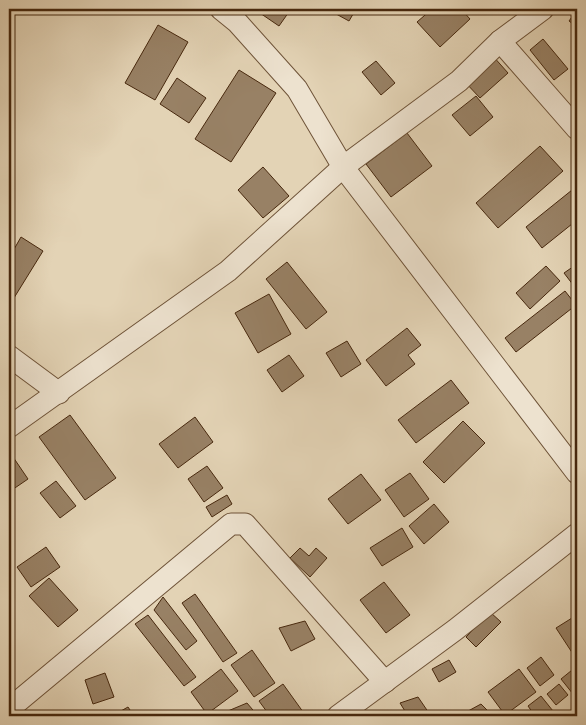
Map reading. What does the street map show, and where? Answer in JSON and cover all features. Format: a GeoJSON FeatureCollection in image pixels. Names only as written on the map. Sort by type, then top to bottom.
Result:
{"type":"FeatureCollection","features":[{"type":"Feature","properties":{"kind":"street"},"geometry":{"type":"LineString","coordinates":[[221,9],[237,22],[296,89],[344,167],[577,473]]}},
{"type":"Feature","properties":{"kind":"street"},"geometry":{"type":"LineString","coordinates":[[9,427],[228,271],[344,167],[459,81],[500,41],[543,9]]}},
{"type":"Feature","properties":{"kind":"street"},"geometry":{"type":"LineString","coordinates":[[500,41],[577,129]]}},
{"type":"Feature","properties":{"kind":"street"},"geometry":{"type":"LineString","coordinates":[[9,356],[58,392]]}},
{"type":"Feature","properties":{"kind":"street"},"geometry":{"type":"LineString","coordinates":[[9,709],[208,542],[230,524],[236,523],[245,524],[385,682]]}},
{"type":"Feature","properties":{"kind":"street"},"geometry":{"type":"LineString","coordinates":[[338,716],[455,630],[577,534]]}},
{"type":"Feature","properties":{"kind":"building"},"geometry":{"type":"Polygon","coordinates":[[[258,9],[291,9],[279,26],[257,11],[258,9]]]}},
{"type":"Feature","properties":{"kind":"building"},"geometry":{"type":"Polygon","coordinates":[[[327,9],[356,9],[349,21],[327,9]]]}},
{"type":"Feature","properties":{"kind":"building"},"geometry":{"type":"Polygon","coordinates":[[[432,9],[461,9],[470,19],[440,47],[417,22],[432,9]]]}},
{"type":"Feature","properties":{"kind":"building"},"geometry":{"type":"Polygon","coordinates":[[[577,10],[577,27],[569,21],[577,10]]]}},
{"type":"Feature","properties":{"kind":"building"},"geometry":{"type":"Polygon","coordinates":[[[158,25],[188,42],[155,100],[125,83],[158,25]]]}},
{"type":"Feature","properties":{"kind":"building"},"geometry":{"type":"Polygon","coordinates":[[[543,39],[568,69],[554,80],[530,50],[543,39]]]}},
{"type":"Feature","properties":{"kind":"building"},"geometry":{"type":"Polygon","coordinates":[[[492,55],[508,73],[480,98],[464,81],[492,55]]]}},
{"type":"Feature","properties":{"kind":"building"},"geometry":{"type":"Polygon","coordinates":[[[376,61],[395,83],[381,95],[362,72],[376,61]]]}},
{"type":"Feature","properties":{"kind":"building"},"geometry":{"type":"Polygon","coordinates":[[[239,70],[276,93],[231,162],[195,139],[239,70]]]}},
{"type":"Feature","properties":{"kind":"building"},"geometry":{"type":"Polygon","coordinates":[[[177,78],[206,98],[189,123],[160,104],[177,78]]]}},
{"type":"Feature","properties":{"kind":"building"},"geometry":{"type":"Polygon","coordinates":[[[476,96],[493,117],[470,136],[452,115],[476,96]]]}},
{"type":"Feature","properties":{"kind":"building"},"geometry":{"type":"Polygon","coordinates":[[[407,133],[432,166],[391,197],[366,164],[407,133]]]}},
{"type":"Feature","properties":{"kind":"building"},"geometry":{"type":"Polygon","coordinates":[[[540,146],[563,171],[498,228],[476,203],[540,146]]]}},
{"type":"Feature","properties":{"kind":"building"},"geometry":{"type":"Polygon","coordinates":[[[263,167],[289,196],[263,218],[238,190],[263,167]]]}},
{"type":"Feature","properties":{"kind":"building"},"geometry":{"type":"Polygon","coordinates":[[[577,186],[577,220],[542,248],[526,227],[577,186]]]}},
{"type":"Feature","properties":{"kind":"building"},"geometry":{"type":"Polygon","coordinates":[[[21,237],[43,251],[9,306],[9,258],[21,237]]]}},
{"type":"Feature","properties":{"kind":"building"},"geometry":{"type":"Polygon","coordinates":[[[287,262],[327,312],[306,329],[266,279],[287,262]]]}},
{"type":"Feature","properties":{"kind":"building"},"geometry":{"type":"Polygon","coordinates":[[[577,264],[577,290],[564,273],[577,264]]]}},
{"type":"Feature","properties":{"kind":"building"},"geometry":{"type":"Polygon","coordinates":[[[546,266],[560,281],[530,309],[516,293],[546,266]]]}},
{"type":"Feature","properties":{"kind":"building"},"geometry":{"type":"Polygon","coordinates":[[[565,291],[576,305],[516,352],[505,338],[565,291]]]}},
{"type":"Feature","properties":{"kind":"building"},"geometry":{"type":"Polygon","coordinates":[[[269,294],[291,334],[258,353],[235,313],[269,294]]]}},
{"type":"Feature","properties":{"kind":"building"},"geometry":{"type":"Polygon","coordinates":[[[407,328],[421,345],[408,355],[415,364],[386,386],[366,360],[407,328]]]}},
{"type":"Feature","properties":{"kind":"building"},"geometry":{"type":"Polygon","coordinates":[[[347,341],[361,364],[341,377],[326,353],[347,341]]]}},
{"type":"Feature","properties":{"kind":"building"},"geometry":{"type":"Polygon","coordinates":[[[289,355],[304,376],[282,392],[267,370],[289,355]]]}},
{"type":"Feature","properties":{"kind":"building"},"geometry":{"type":"Polygon","coordinates":[[[451,380],[469,403],[416,443],[398,420],[451,380]]]}},
{"type":"Feature","properties":{"kind":"building"},"geometry":{"type":"Polygon","coordinates":[[[70,415],[116,478],[85,500],[39,437],[70,415]]]}},
{"type":"Feature","properties":{"kind":"building"},"geometry":{"type":"Polygon","coordinates":[[[195,417],[213,442],[178,468],[159,444],[195,417]]]}},
{"type":"Feature","properties":{"kind":"building"},"geometry":{"type":"Polygon","coordinates":[[[463,421],[485,443],[444,483],[423,462],[463,421]]]}},
{"type":"Feature","properties":{"kind":"building"},"geometry":{"type":"Polygon","coordinates":[[[11,454],[28,479],[9,492],[9,455],[11,454]]]}},
{"type":"Feature","properties":{"kind":"building"},"geometry":{"type":"Polygon","coordinates":[[[207,466],[223,488],[204,502],[188,479],[207,466]]]}},
{"type":"Feature","properties":{"kind":"building"},"geometry":{"type":"Polygon","coordinates":[[[410,473],[429,499],[404,517],[385,490],[410,473]]]}},
{"type":"Feature","properties":{"kind":"building"},"geometry":{"type":"Polygon","coordinates":[[[361,474],[381,500],[348,524],[328,499],[361,474]]]}},
{"type":"Feature","properties":{"kind":"building"},"geometry":{"type":"Polygon","coordinates":[[[56,481],[76,506],[60,518],[40,493],[56,481]]]}},
{"type":"Feature","properties":{"kind":"building"},"geometry":{"type":"Polygon","coordinates":[[[227,495],[232,504],[212,517],[206,507],[227,495]]]}},
{"type":"Feature","properties":{"kind":"building"},"geometry":{"type":"Polygon","coordinates":[[[434,504],[449,522],[424,544],[409,526],[434,504]]]}},
{"type":"Feature","properties":{"kind":"building"},"geometry":{"type":"Polygon","coordinates":[[[402,528],[413,547],[382,566],[370,548],[402,528]]]}},
{"type":"Feature","properties":{"kind":"building"},"geometry":{"type":"Polygon","coordinates":[[[46,547],[60,567],[31,587],[17,567],[46,547]]]}},
{"type":"Feature","properties":{"kind":"building"},"geometry":{"type":"Polygon","coordinates":[[[300,548],[309,556],[316,548],[327,558],[310,577],[290,558],[300,548]]]}},
{"type":"Feature","properties":{"kind":"building"},"geometry":{"type":"Polygon","coordinates":[[[49,578],[78,610],[58,627],[29,596],[49,578]]]}},
{"type":"Feature","properties":{"kind":"building"},"geometry":{"type":"Polygon","coordinates":[[[384,582],[410,615],[386,633],[360,600],[384,582]]]}},
{"type":"Feature","properties":{"kind":"building"},"geometry":{"type":"Polygon","coordinates":[[[195,594],[237,653],[223,662],[182,603],[195,594]]]}},
{"type":"Feature","properties":{"kind":"building"},"geometry":{"type":"Polygon","coordinates":[[[163,597],[197,641],[186,650],[154,610],[163,597]]]}},
{"type":"Feature","properties":{"kind":"building"},"geometry":{"type":"Polygon","coordinates":[[[490,612],[501,622],[476,647],[466,637],[490,612]]]}},
{"type":"Feature","properties":{"kind":"building"},"geometry":{"type":"Polygon","coordinates":[[[148,615],[196,677],[184,686],[135,624],[148,615]]]}},
{"type":"Feature","properties":{"kind":"building"},"geometry":{"type":"Polygon","coordinates":[[[572,618],[577,626],[577,651],[573,654],[556,628],[572,618]]]}},
{"type":"Feature","properties":{"kind":"building"},"geometry":{"type":"Polygon","coordinates":[[[305,621],[315,639],[291,651],[279,628],[305,621]]]}},
{"type":"Feature","properties":{"kind":"building"},"geometry":{"type":"Polygon","coordinates":[[[252,650],[275,683],[254,697],[231,665],[252,650]]]}},
{"type":"Feature","properties":{"kind":"building"},"geometry":{"type":"Polygon","coordinates":[[[541,657],[554,675],[540,686],[527,668],[541,657]]]}},
{"type":"Feature","properties":{"kind":"building"},"geometry":{"type":"Polygon","coordinates":[[[449,660],[456,672],[439,682],[432,669],[449,660]]]}},
{"type":"Feature","properties":{"kind":"building"},"geometry":{"type":"Polygon","coordinates":[[[577,666],[577,699],[561,679],[577,666]]]}},
{"type":"Feature","properties":{"kind":"building"},"geometry":{"type":"Polygon","coordinates":[[[221,669],[238,691],[207,714],[191,692],[221,669]]]}},
{"type":"Feature","properties":{"kind":"building"},"geometry":{"type":"Polygon","coordinates":[[[519,669],[536,692],[505,715],[488,692],[519,669]]]}},
{"type":"Feature","properties":{"kind":"building"},"geometry":{"type":"Polygon","coordinates":[[[105,673],[114,697],[93,704],[85,680],[105,673]]]}},
{"type":"Feature","properties":{"kind":"building"},"geometry":{"type":"Polygon","coordinates":[[[283,684],[306,716],[270,716],[259,701],[283,684]]]}},
{"type":"Feature","properties":{"kind":"building"},"geometry":{"type":"Polygon","coordinates":[[[559,684],[568,695],[556,705],[547,694],[559,684]]]}},
{"type":"Feature","properties":{"kind":"building"},"geometry":{"type":"Polygon","coordinates":[[[541,696],[557,716],[535,716],[528,706],[541,696]]]}},
{"type":"Feature","properties":{"kind":"building"},"geometry":{"type":"Polygon","coordinates":[[[418,697],[431,716],[408,716],[400,703],[418,697]]]}},
{"type":"Feature","properties":{"kind":"building"},"geometry":{"type":"Polygon","coordinates":[[[247,703],[258,716],[216,716],[247,703]]]}},
{"type":"Feature","properties":{"kind":"building"},"geometry":{"type":"Polygon","coordinates":[[[481,704],[493,716],[459,716],[481,704]]]}},
{"type":"Feature","properties":{"kind":"building"},"geometry":{"type":"Polygon","coordinates":[[[128,707],[134,716],[112,716],[128,707]]]}}]}
